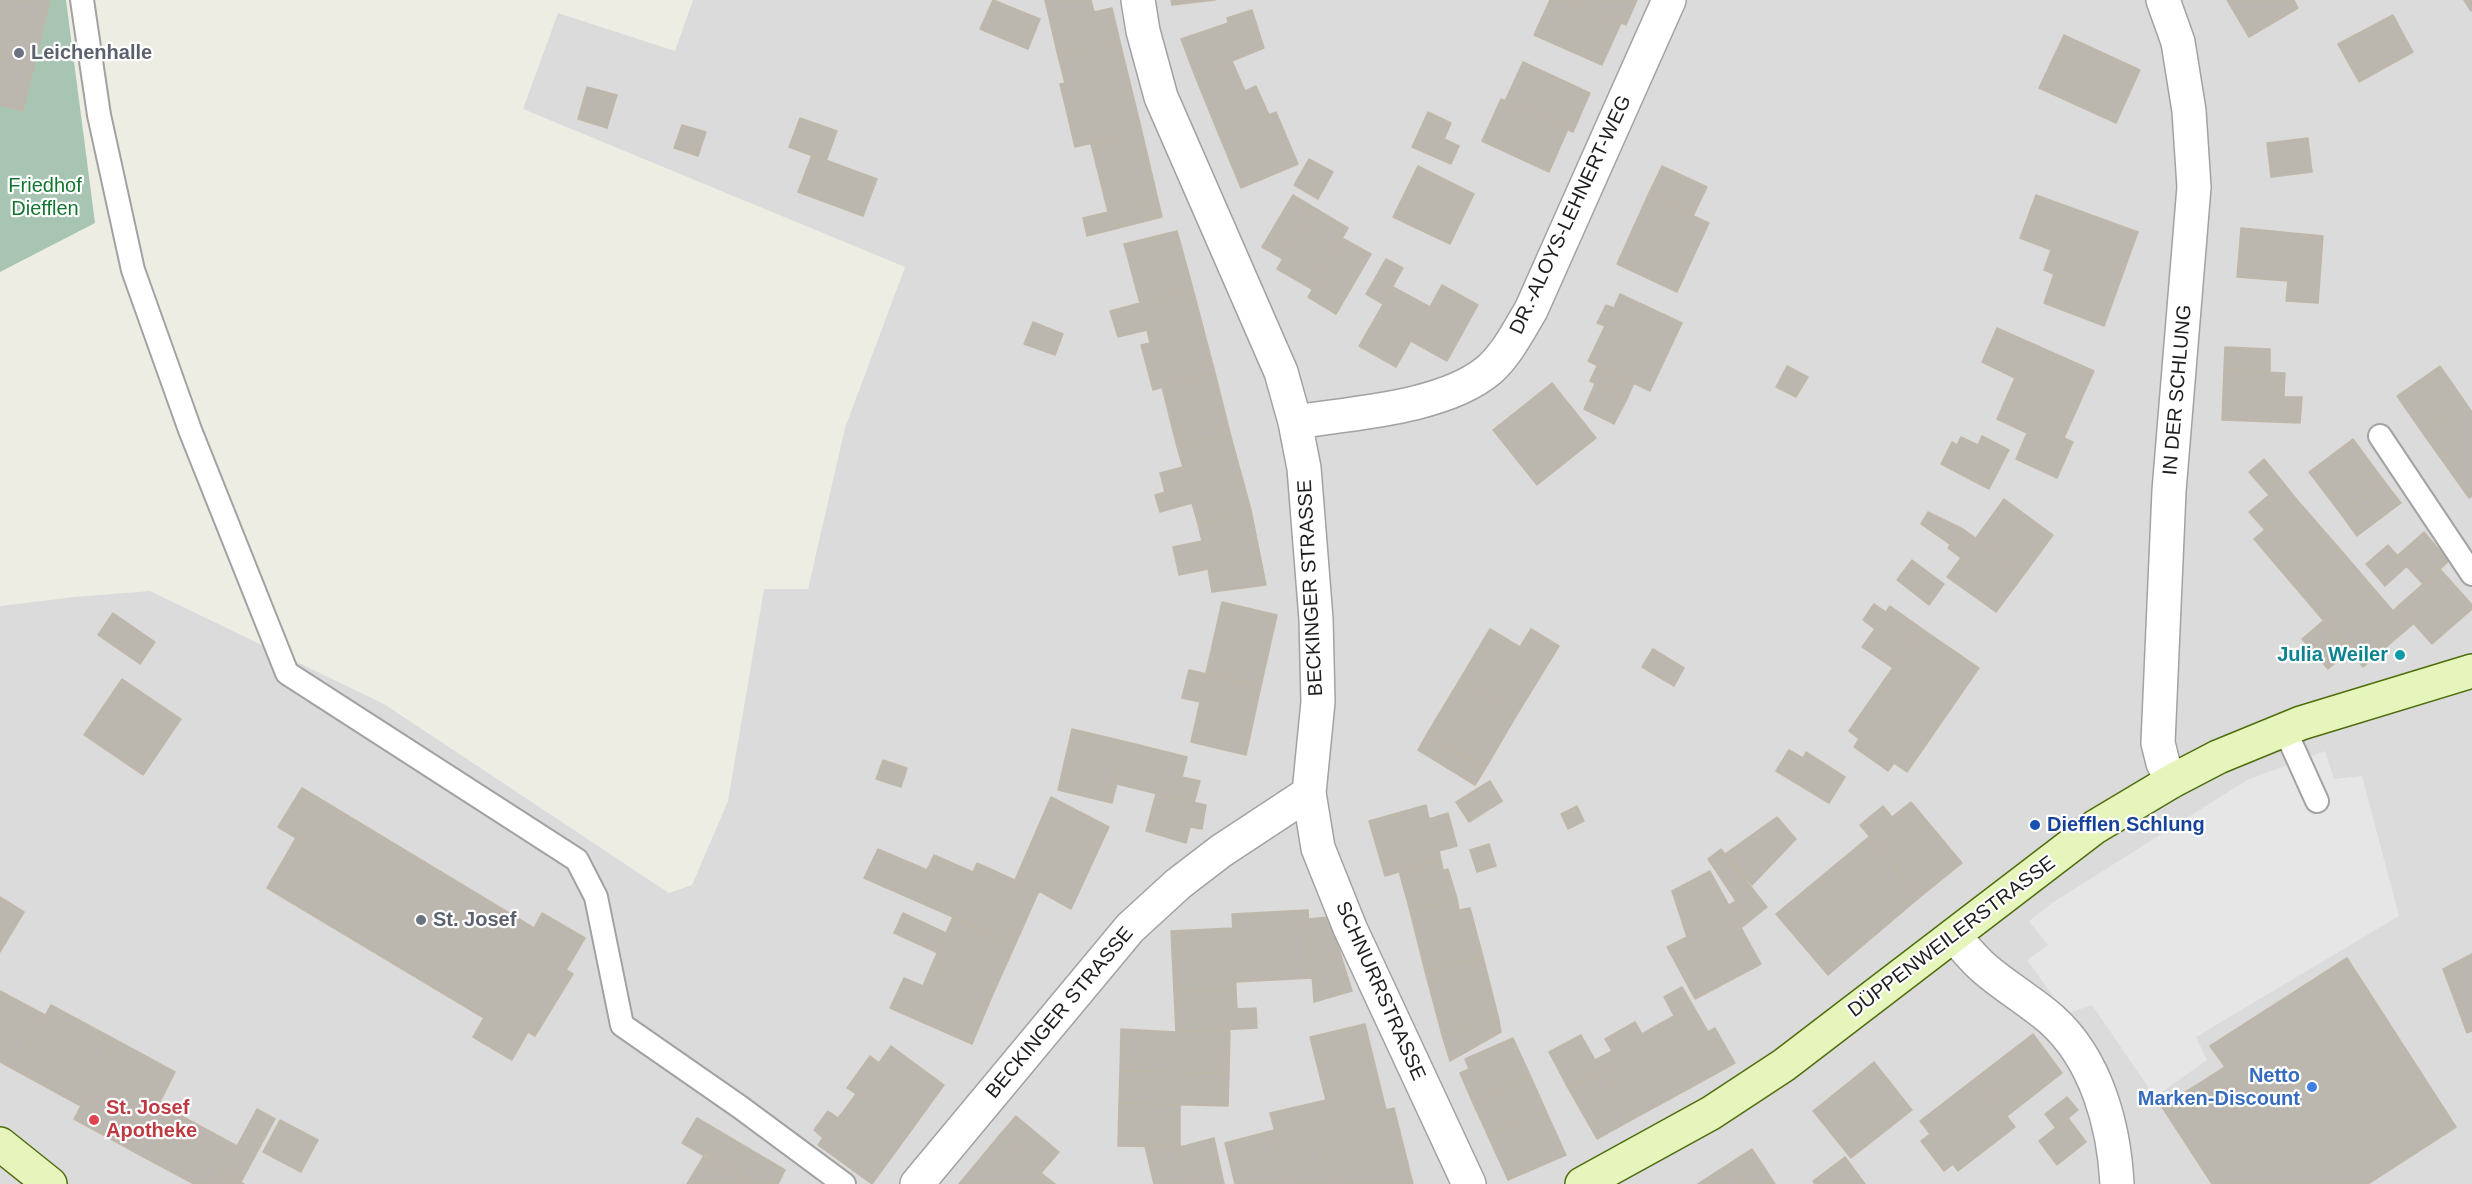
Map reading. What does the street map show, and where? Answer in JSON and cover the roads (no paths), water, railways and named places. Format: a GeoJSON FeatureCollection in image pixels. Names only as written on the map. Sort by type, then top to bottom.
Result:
{"type":"FeatureCollection","features":[{"type":"Feature","properties":{"kind":"street","name":"BECKINGER STRASSE"},"geometry":{"type":"LineString","coordinates":[[917,1184],[1130,928],[1178,884],[1221,851],[1309,792],[1318,702],[1316,619],[1304,468],[1281,372],[1161,97],[1143,31],[1138,0]]}},
{"type":"Feature","properties":{"kind":"street","name":"DR.-ALOYS-LEHNERT-WEG"},"geometry":{"type":"LineString","coordinates":[[1294,422],[1418,402],[1454,391],[1488,370],[1507,350],[1531,310],[1669,0]]}},
{"type":"Feature","properties":{"kind":"street","name":"IN DER SCHLUNG"},"geometry":{"type":"LineString","coordinates":[[2163,0],[2178,42],[2189,111],[2194,187],[2169,491],[2158,743],[2163,763],[2172,781]]}},
{"type":"Feature","properties":{"kind":"street","name":"DÜPPENWEILERSTRASSE"},"geometry":{"type":"LineString","coordinates":[[1581,1184],[1712,1113],[1784,1065],[2095,827],[2172,781],[2218,757],[2285,730],[2472,671]]}},
{"type":"Feature","properties":{"kind":"street","name":"SCHNURRSTRASSE"},"geometry":{"type":"LineString","coordinates":[[1309,792],[1318,848],[1350,928],[1469,1184]]}},
{"type":"Feature","properties":{"kind":"street"},"geometry":{"type":"LineString","coordinates":[[1954,936],[1983,968],[2052,1019],[2079,1049],[2096,1082],[2111,1140],[2116,1184]]}},
{"type":"Feature","properties":{"kind":"street"},"geometry":{"type":"LineString","coordinates":[[0,1144],[50,1184]]}},
{"type":"Feature","properties":{"kind":"lane"},"geometry":{"type":"LineString","coordinates":[[82,0],[99,115],[133,270],[190,430],[287,673],[578,860],[596,897],[622,1025],[740,1107],[844,1184]]}},
{"type":"Feature","properties":{"kind":"lane"},"geometry":{"type":"LineString","coordinates":[[2380,436],[2472,574]]}},
{"type":"Feature","properties":{"kind":"lane"},"geometry":{"type":"LineString","coordinates":[[2285,730],[2317,801]]}},
{"type":"Feature","properties":{"kind":"place","name":"Leichenhalle"},"geometry":{"type":"Point","coordinates":[19,53]}},
{"type":"Feature","properties":{"kind":"place","name":"Julia Weiler"},"geometry":{"type":"Point","coordinates":[2400,655]}},
{"type":"Feature","properties":{"kind":"place","name":"Diefflen Schlung"},"geometry":{"type":"Point","coordinates":[2035,825]}},
{"type":"Feature","properties":{"kind":"place","name":"St. Josef"},"geometry":{"type":"Point","coordinates":[421,920]}},
{"type":"Feature","properties":{"kind":"place","name":"Netto Marken-Discount"},"geometry":{"type":"Point","coordinates":[2312,1087]}},
{"type":"Feature","properties":{"kind":"place","name":"St. Josef Apotheke"},"geometry":{"type":"Point","coordinates":[94,1120]}},
{"type":"Feature","properties":{"kind":"park label","name":"Friedhof Diefflen"},"geometry":{"type":"Point","coordinates":[45,198]}}]}
